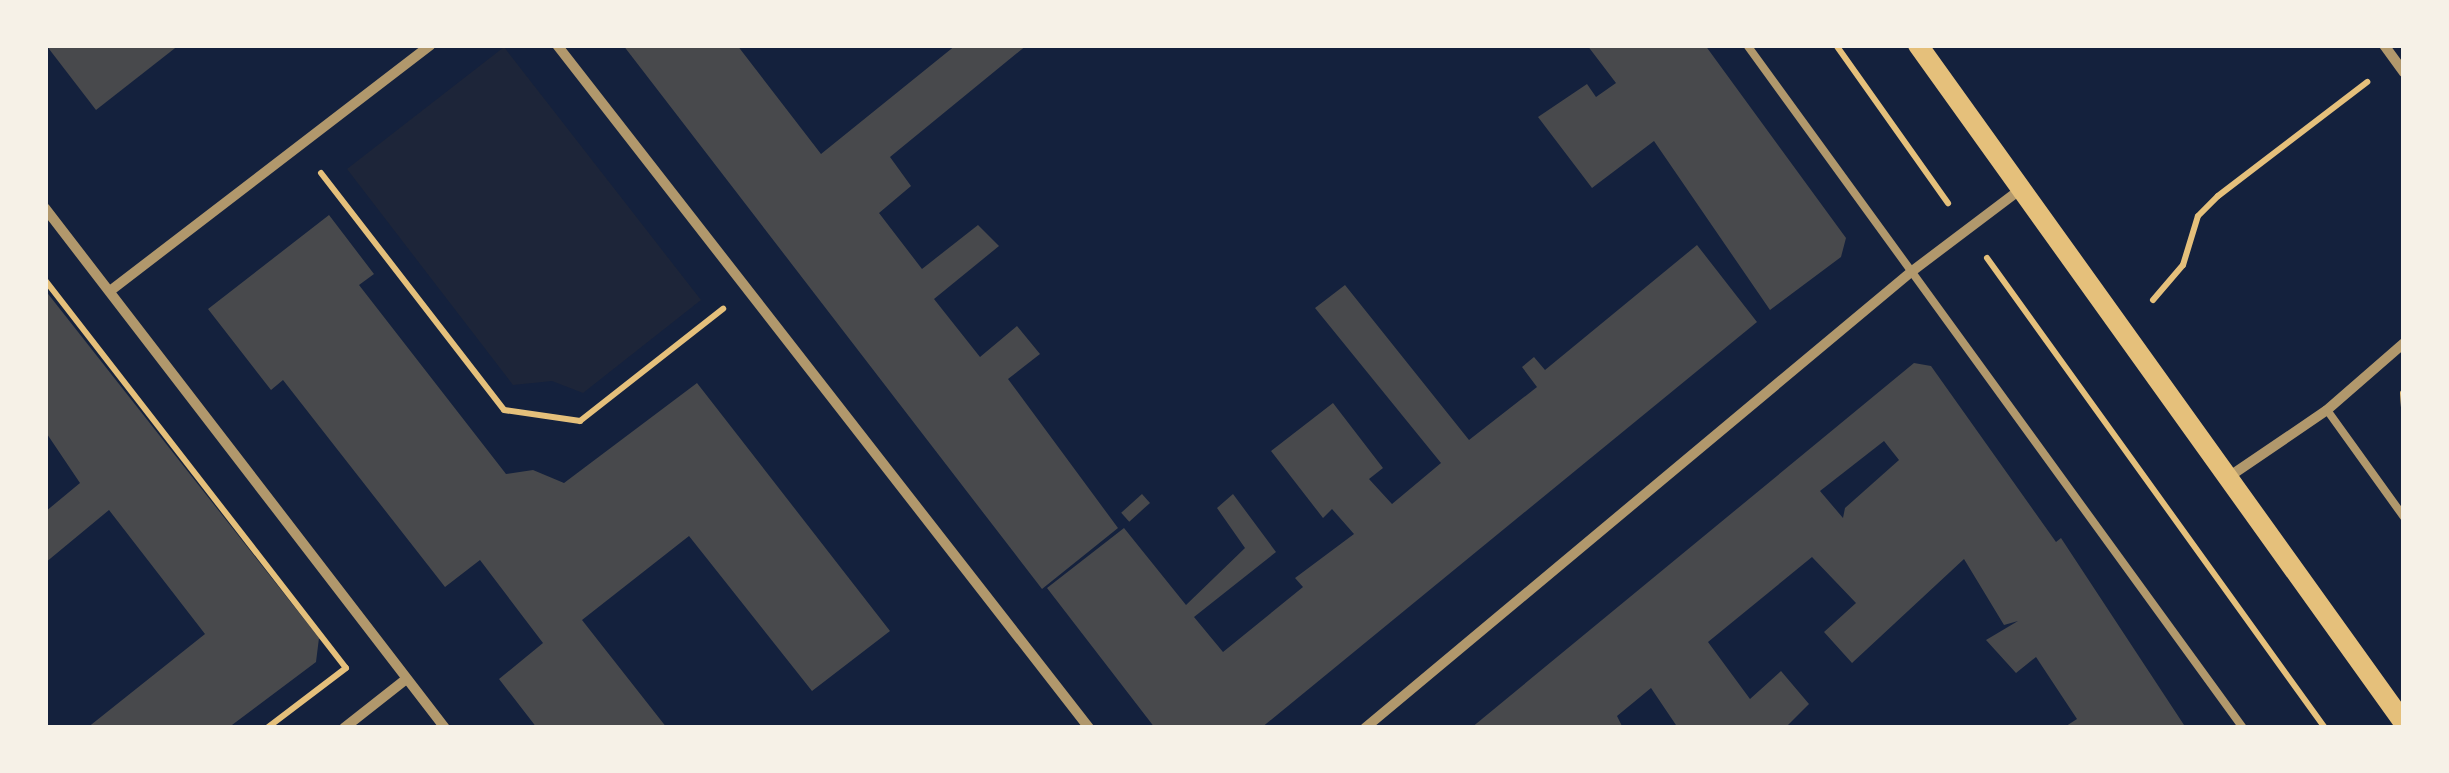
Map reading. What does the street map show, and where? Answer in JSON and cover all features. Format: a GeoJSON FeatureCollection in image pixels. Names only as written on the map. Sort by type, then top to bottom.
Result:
{"type":"FeatureCollection","features":[{"type":"Feature","properties":{"kind":"main road"},"geometry":{"type":"LineString","coordinates":[[1918,45],[2404,723]]}},
{"type":"Feature","properties":{"kind":"street"},"geometry":{"type":"LineString","coordinates":[[110,291],[431,45]]}},
{"type":"Feature","properties":{"kind":"street"},"geometry":{"type":"LineString","coordinates":[[557,45],[1089,728]]}},
{"type":"Feature","properties":{"kind":"street"},"geometry":{"type":"LineString","coordinates":[[2384,45],[2404,73]]}},
{"type":"Feature","properties":{"kind":"street"},"geometry":{"type":"LineString","coordinates":[[1366,728],[1911,272],[2022,187]]}},
{"type":"Feature","properties":{"kind":"street"},"geometry":{"type":"LineString","coordinates":[[45,208],[445,728]]}},
{"type":"Feature","properties":{"kind":"street"},"geometry":{"type":"LineString","coordinates":[[2230,476],[2327,410],[2404,343]]}},
{"type":"Feature","properties":{"kind":"street"},"geometry":{"type":"LineString","coordinates":[[344,728],[406,680]]}},
{"type":"Feature","properties":{"kind":"lane"},"geometry":{"type":"LineString","coordinates":[[1747,45],[2242,728]]}},
{"type":"Feature","properties":{"kind":"lane"},"geometry":{"type":"LineString","coordinates":[[2327,410],[2404,517]]}},
{"type":"Feature","properties":{"kind":"path"},"geometry":{"type":"LineString","coordinates":[[1836,45],[1944,198]]}},
{"type":"Feature","properties":{"kind":"path"},"geometry":{"type":"LineString","coordinates":[[2152,300],[2183,266],[2198,216],[2218,196],[2396,61]]}},
{"type":"Feature","properties":{"kind":"path"},"geometry":{"type":"LineString","coordinates":[[299,146],[504,410],[580,421],[747,289]]}},
{"type":"Feature","properties":{"kind":"path"},"geometry":{"type":"LineString","coordinates":[[1993,267],[2325,728]]}},
{"type":"Feature","properties":{"kind":"path"},"geometry":{"type":"LineString","coordinates":[[45,280],[346,668],[267,728]]}},
{"type":"Feature","properties":{"kind":"path"},"geometry":{"type":"LineString","coordinates":[[2404,392],[2404,407]]}},
{"type":"Feature","properties":{"kind":"shaded area"},"geometry":{"type":"Polygon","coordinates":[[[504,47],[701,300],[583,393],[552,381],[513,385],[347,169],[504,47]]]}},
{"type":"Feature","properties":{"kind":"building"},"geometry":{"type":"Polygon","coordinates":[[[46,45],[179,45],[96,110],[46,45]]]}},
{"type":"Feature","properties":{"kind":"building"},"geometry":{"type":"Polygon","coordinates":[[[623,45],[737,45],[821,154],[956,45],[1027,45],[890,157],[911,186],[879,213],[922,269],[978,225],[999,246],[934,299],[980,357],[1017,326],[1040,354],[1008,379],[1118,528],[1042,589],[623,45]]]}},
{"type":"Feature","properties":{"kind":"building"},"geometry":{"type":"Polygon","coordinates":[[[1587,45],[1705,45],[1846,238],[1841,257],[1770,310],[1654,141],[1592,188],[1538,117],[1587,84],[1596,97],[1616,83],[1587,45]]]}},
{"type":"Feature","properties":{"kind":"building"},"geometry":{"type":"Polygon","coordinates":[[[329,215],[374,274],[359,285],[506,474],[533,470],[564,483],[697,383],[890,631],[812,691],[689,536],[582,620],[667,728],[537,728],[499,679],[543,643],[480,560],[445,587],[283,380],[271,390],[208,309],[329,215]]]}},
{"type":"Feature","properties":{"kind":"building"},"geometry":{"type":"Polygon","coordinates":[[[1697,245],[1757,322],[1261,728],[1155,728],[1047,588],[1124,528],[1186,605],[1245,548],[1217,508],[1233,494],[1276,552],[1194,617],[1223,652],[1303,587],[1295,578],[1354,534],[1332,509],[1323,518],[1271,451],[1333,403],[1383,468],[1369,479],[1392,504],[1441,463],[1315,308],[1345,285],[1469,440],[1537,387],[1522,367],[1534,357],[1545,370],[1697,245]]]}},
{"type":"Feature","properties":{"kind":"building"},"geometry":{"type":"Polygon","coordinates":[[[45,290],[319,638],[316,662],[228,728],[87,728],[205,634],[109,510],[45,563],[45,512],[80,483],[45,431],[45,290]]]}},
{"type":"Feature","properties":{"kind":"building"},"geometry":{"type":"Polygon","coordinates":[[[1914,363],[1931,366],[2056,542],[2061,538],[2186,728],[2063,728],[2077,719],[2036,657],[2016,673],[1986,640],[2018,621],[2004,625],[1964,559],[1852,663],[1824,632],[1856,603],[1812,557],[1708,642],[1750,699],[1781,671],[1809,704],[1785,728],[1678,728],[1651,688],[1617,716],[1623,728],[1471,728],[1914,363]],[[1884,441],[1820,491],[1843,518],[1845,508],[1899,460],[1884,441]]]}},
{"type":"Feature","properties":{"kind":"building"},"geometry":{"type":"Polygon","coordinates":[[[1142,494],[1150,503],[1129,522],[1121,513],[1142,494]]]}}]}
